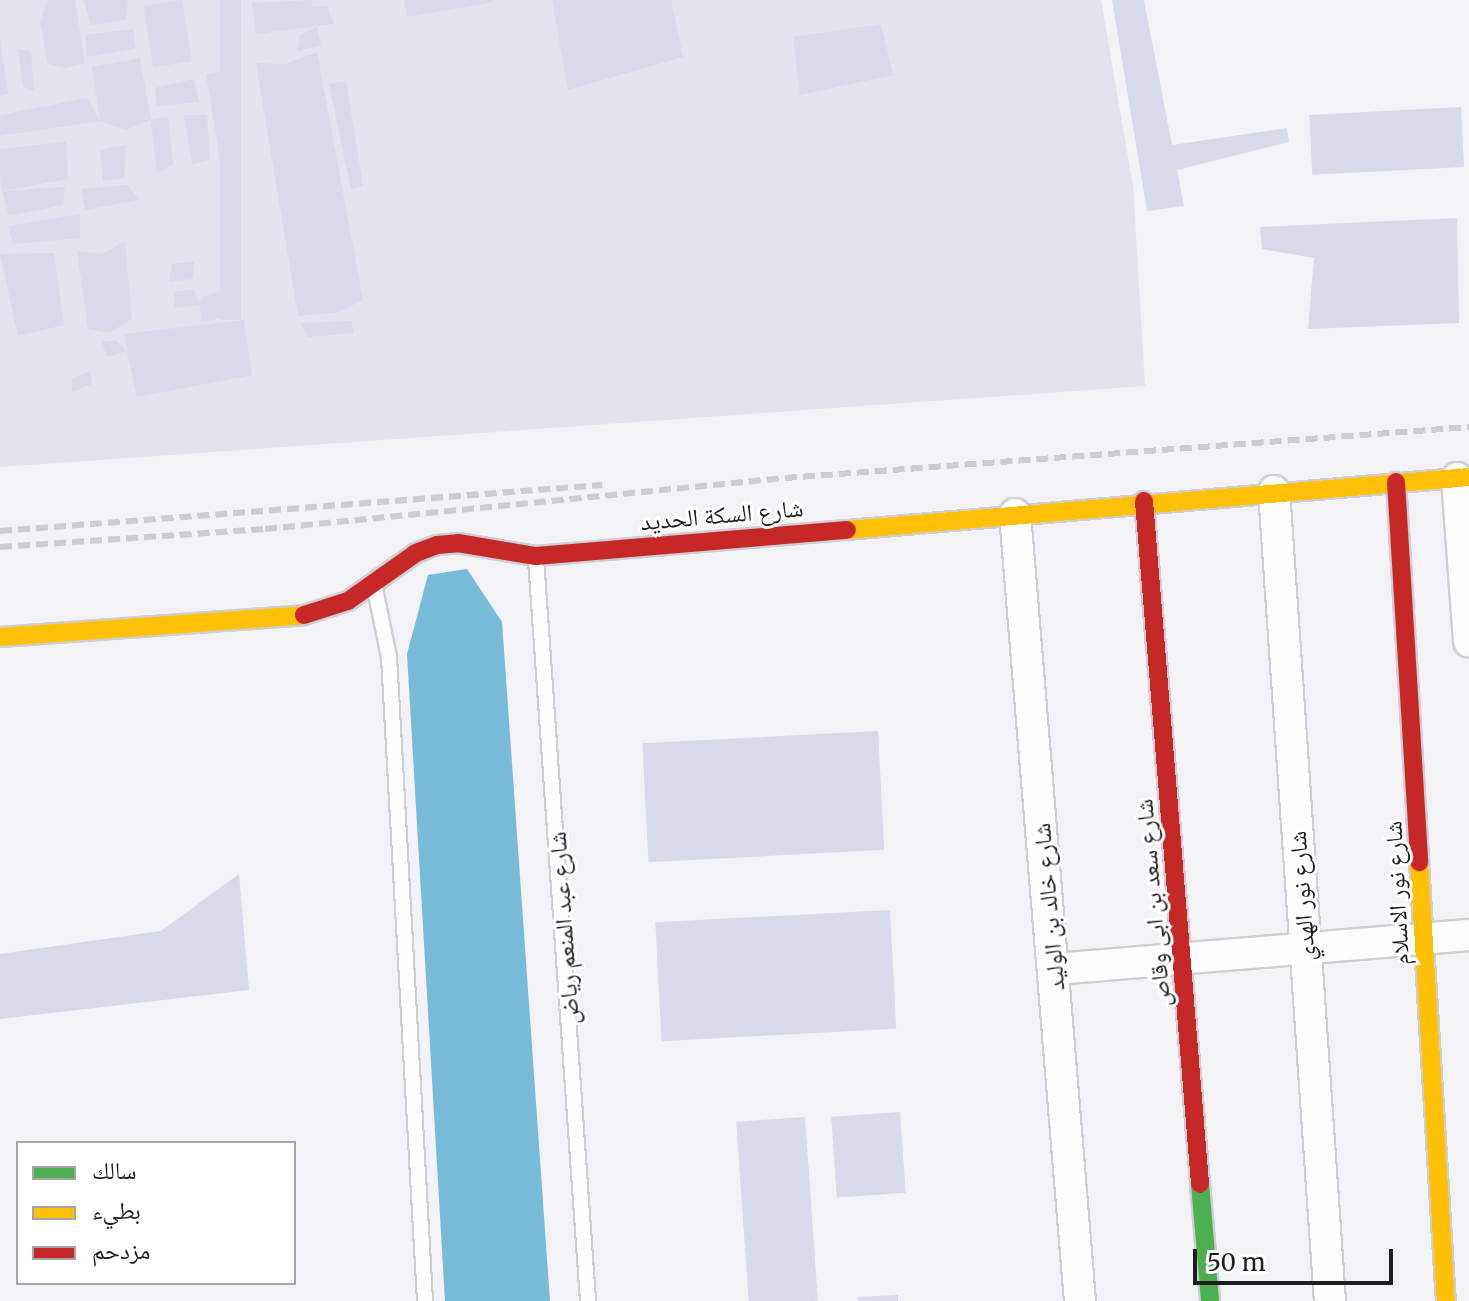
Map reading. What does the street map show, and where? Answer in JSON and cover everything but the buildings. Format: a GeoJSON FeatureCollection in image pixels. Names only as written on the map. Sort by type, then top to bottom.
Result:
{"type":"FeatureCollection","features":[{"type":"Feature","properties":{"kind":"street","name":"شارع السكة الحديد"},"geometry":{"type":"LineString","coordinates":[[0,637],[288,619],[348,601],[416,553],[437,545],[458,543],[536,556],[1144,501],[1463,478]]}},
{"type":"Feature","properties":{"kind":"street"},"geometry":{"type":"LineString","coordinates":[[1463,478],[1469,642]]}},
{"type":"Feature","properties":{"kind":"street","name":"شارع نور الاسلام"},"geometry":{"type":"LineString","coordinates":[[1396,482],[1446,1301]]}},
{"type":"Feature","properties":{"kind":"street","name":"شارع نور الهدي"},"geometry":{"type":"LineString","coordinates":[[1274,491],[1330,1301]]}},
{"type":"Feature","properties":{"kind":"street","name":"شارع سعد بن ابى وقاص"},"geometry":{"type":"LineString","coordinates":[[1144,501],[1210,1301]]}},
{"type":"Feature","properties":{"kind":"street","name":"شارع خالد بن الوليد"},"geometry":{"type":"LineString","coordinates":[[1015,514],[1055,969],[1080,1301]]}},
{"type":"Feature","properties":{"kind":"street"},"geometry":{"type":"LineString","coordinates":[[1055,969],[1469,935]]}},
{"type":"Feature","properties":{"kind":"lane","name":"شارع عبد المنعم رياض"},"geometry":{"type":"LineString","coordinates":[[536,556],[588,1301]]}},
{"type":"Feature","properties":{"kind":"lane"},"geometry":{"type":"LineString","coordinates":[[374,585],[389,657],[425,1301]]}},
{"type":"Feature","properties":{"kind":"shaded area"},"geometry":{"type":"Polygon","coordinates":[[[0,0],[1101,0],[1133,186],[1145,386],[0,467],[0,0]]]}},
{"type":"Feature","properties":{"kind":"water"},"geometry":{"type":"Polygon","coordinates":[[[467,569],[502,622],[550,1301],[445,1301],[407,654],[428,575],[467,569]]]}},
{"type":"Feature","properties":{"kind":"railway"},"geometry":{"type":"LineString","coordinates":[[0,547],[265,529],[785,478],[1469,427]]}},
{"type":"Feature","properties":{"kind":"railway"},"geometry":{"type":"LineString","coordinates":[[0,531],[602,485]]}},
{"type":"Feature","properties":{"kind":"traffic: fast"},"geometry":{"type":"LineString","coordinates":[[1200,1184],[1210,1301]]}},
{"type":"Feature","properties":{"kind":"traffic: slow"},"geometry":{"type":"LineString","coordinates":[[847,530],[1469,477]]}},
{"type":"Feature","properties":{"kind":"traffic: slow"},"geometry":{"type":"LineString","coordinates":[[0,637],[304,615]]}},
{"type":"Feature","properties":{"kind":"traffic: slow"},"geometry":{"type":"LineString","coordinates":[[1419,862],[1446,1301]]}},
{"type":"Feature","properties":{"kind":"traffic: jam"},"geometry":{"type":"LineString","coordinates":[[1396,482],[1419,862]]}},
{"type":"Feature","properties":{"kind":"traffic: jam"},"geometry":{"type":"LineString","coordinates":[[1144,501],[1200,1184]]}},
{"type":"Feature","properties":{"kind":"traffic: jam"},"geometry":{"type":"LineString","coordinates":[[304,615],[348,601],[416,553],[437,545],[458,543],[536,556],[847,530]]}}]}
